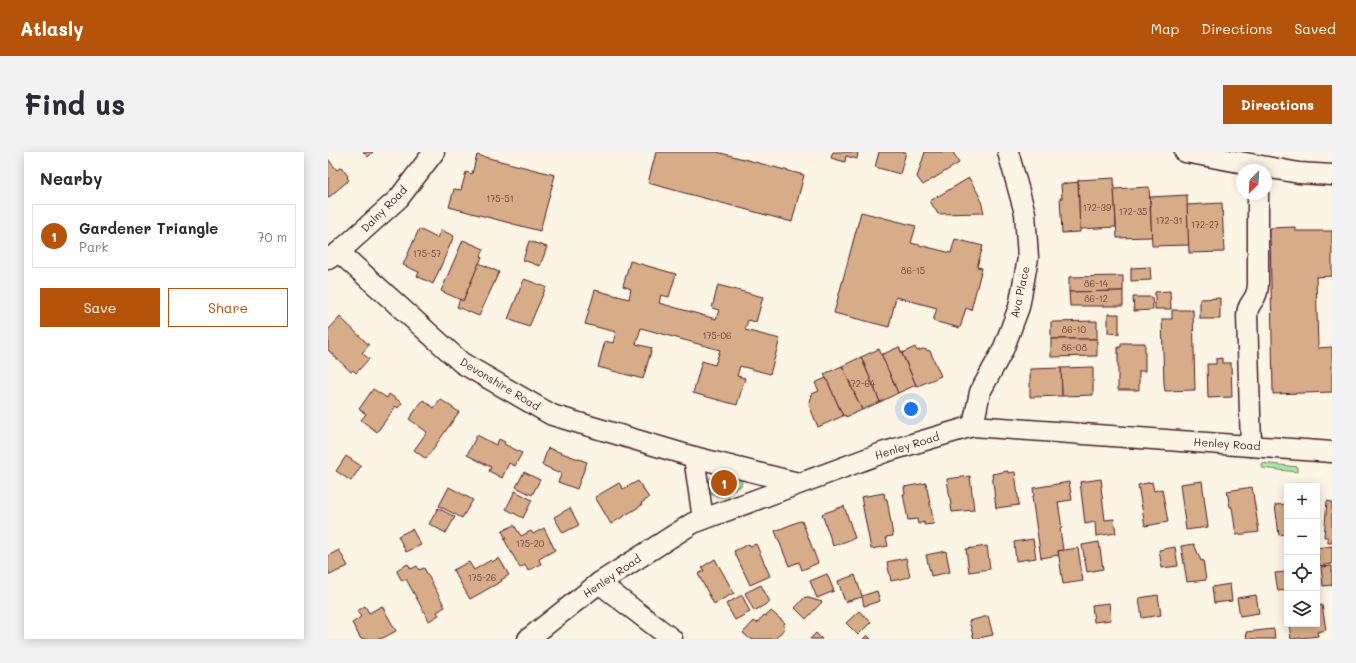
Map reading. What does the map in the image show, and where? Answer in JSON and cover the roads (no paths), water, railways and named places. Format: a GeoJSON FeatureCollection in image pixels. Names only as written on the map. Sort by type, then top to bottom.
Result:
{"type":"FeatureCollection","features":[{"type":"Feature","properties":{"kind":"street","name":"Dalny Road"},"geometry":{"type":"LineString","coordinates":[[334,256],[399,198],[434,152]]}},
{"type":"Feature","properties":{"kind":"street","name":"Ava Place"},"geometry":{"type":"LineString","coordinates":[[973,426],[980,392],[1003,350],[1019,307],[1028,258],[1025,213],[1008,152]]}},
{"type":"Feature","properties":{"kind":"street"},"geometry":{"type":"LineString","coordinates":[[1185,152],[1240,164]]}},
{"type":"Feature","properties":{"kind":"street"},"geometry":{"type":"LineString","coordinates":[[1272,170],[1332,175]]}},
{"type":"Feature","properties":{"kind":"street"},"geometry":{"type":"LineString","coordinates":[[1257,446],[1247,315],[1248,306],[1257,293],[1258,284],[1258,200]]}},
{"type":"Feature","properties":{"kind":"street","name":"Devonshire Road"},"geometry":{"type":"LineString","coordinates":[[334,256],[462,363],[552,415],[694,458],[798,483]]}},
{"type":"Feature","properties":{"kind":"street"},"geometry":{"type":"LineString","coordinates":[[1257,446],[1260,328]]}},
{"type":"Feature","properties":{"kind":"street","name":"Henley Road"},"geometry":{"type":"LineString","coordinates":[[528,639],[599,583],[693,524],[798,483],[885,452],[973,426],[1332,452]]}},
{"type":"Feature","properties":{"kind":"street"},"geometry":{"type":"LineString","coordinates":[[694,458],[704,520]]}},
{"type":"Feature","properties":{"kind":"street"},"geometry":{"type":"LineString","coordinates":[[599,583],[672,639]]}},
{"type":"Feature","properties":{"kind":"place","name":"Gardener Triangle"},"geometry":{"type":"Point","coordinates":[724,483]}}]}
